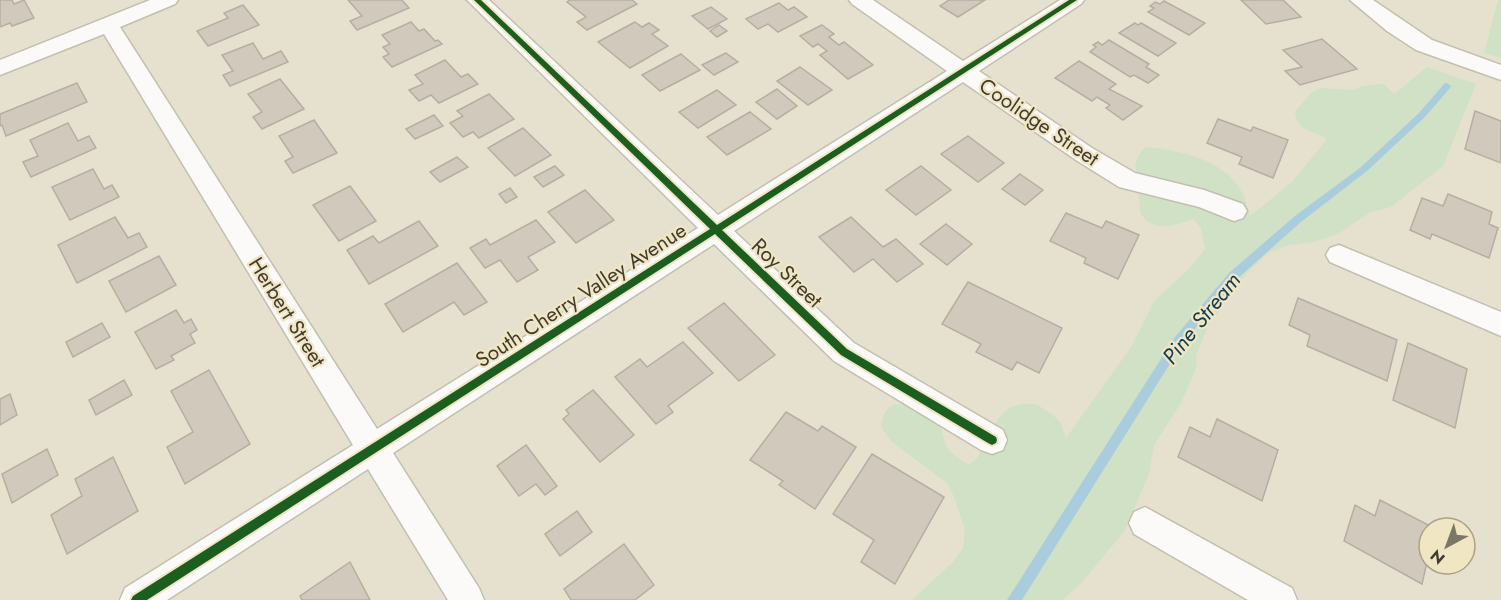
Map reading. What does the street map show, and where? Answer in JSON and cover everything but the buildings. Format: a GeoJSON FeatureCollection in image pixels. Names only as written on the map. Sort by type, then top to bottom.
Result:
{"type":"FeatureCollection","features":[{"type":"Feature","properties":{"kind":"street"},"geometry":{"type":"LineString","coordinates":[[0,68],[168,0]]}},
{"type":"Feature","properties":{"kind":"street","name":"Roy Street"},"geometry":{"type":"LineString","coordinates":[[477,0],[844,352],[992,440]]}},
{"type":"Feature","properties":{"kind":"street","name":"Coolidge Street"},"geometry":{"type":"LineString","coordinates":[[859,0],[1084,154],[1128,181],[1204,199],[1234,211]]}},
{"type":"Feature","properties":{"kind":"street","name":"South Cherry Valley Avenue"},"geometry":{"type":"LineString","coordinates":[[137,600],[1074,0]]}},
{"type":"Feature","properties":{"kind":"street"},"geometry":{"type":"LineString","coordinates":[[1360,0],[1424,45],[1501,73]]}},
{"type":"Feature","properties":{"kind":"street","name":"Herbert Street"},"geometry":{"type":"LineString","coordinates":[[108,24],[467,600]]}},
{"type":"Feature","properties":{"kind":"street"},"geometry":{"type":"LineString","coordinates":[[1339,255],[1501,324]]}},
{"type":"Feature","properties":{"kind":"street"},"geometry":{"type":"LineString","coordinates":[[1145,523],[1280,600]]}},
{"type":"Feature","properties":{"kind":"green space"},"geometry":{"type":"Polygon","coordinates":[[[1498,0],[1501,0],[1501,58],[1484,53],[1498,0]]]}},
{"type":"Feature","properties":{"kind":"green space"},"geometry":{"type":"Polygon","coordinates":[[[1427,67],[1476,84],[1443,166],[1391,207],[1371,212],[1338,234],[1313,242],[1289,245],[1268,253],[1247,273],[1208,326],[1196,356],[1197,366],[1181,403],[1154,445],[1149,474],[1124,532],[1082,582],[1063,600],[912,600],[953,562],[963,548],[965,530],[947,483],[891,441],[881,427],[886,410],[897,404],[904,404],[918,408],[932,416],[940,424],[945,444],[949,450],[969,465],[978,456],[1000,416],[1014,406],[1028,403],[1039,406],[1058,420],[1066,438],[1131,347],[1154,301],[1190,268],[1205,249],[1201,228],[1193,219],[1158,226],[1146,220],[1141,214],[1136,161],[1141,152],[1146,147],[1175,151],[1216,166],[1237,185],[1245,198],[1250,216],[1292,182],[1327,139],[1306,129],[1296,117],[1295,111],[1312,92],[1320,88],[1352,90],[1363,86],[1384,84],[1394,94],[1427,67]]]}},
{"type":"Feature","properties":{"kind":"waterway","name":"Pine Stream"},"geometry":{"type":"LineString","coordinates":[[1014,600],[1179,340],[1233,276],[1298,219],[1364,169],[1422,115],[1447,86]]}},
{"type":"Feature","properties":{"kind":"cycle path"},"geometry":{"type":"LineString","coordinates":[[477,0],[844,352],[992,440]]}},
{"type":"Feature","properties":{"kind":"cycle path"},"geometry":{"type":"LineString","coordinates":[[137,600],[1074,0]]}}]}
